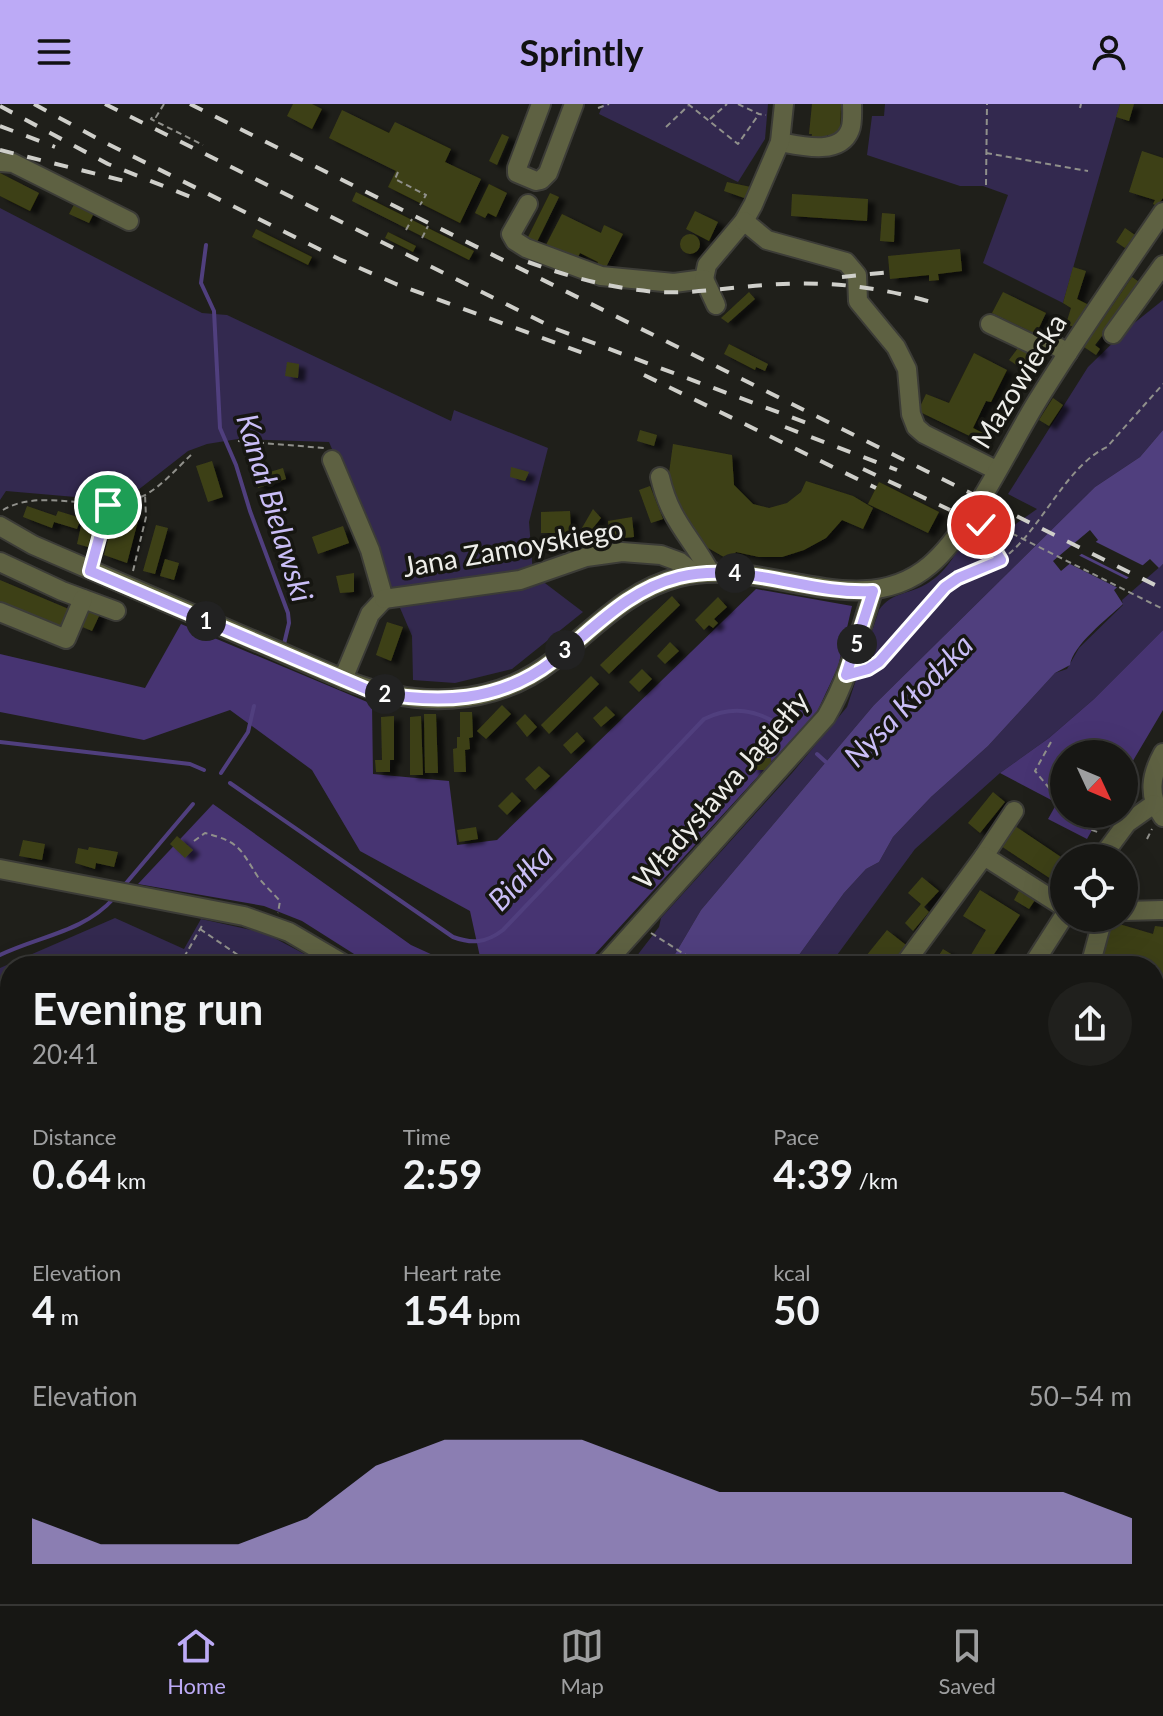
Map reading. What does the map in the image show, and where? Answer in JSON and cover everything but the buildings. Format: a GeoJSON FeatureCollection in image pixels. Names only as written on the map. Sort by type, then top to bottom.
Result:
{"type":"FeatureCollection","features":[{"type":"Feature","properties":{"kind":"street"},"geometry":{"type":"LineString","coordinates":[[541,104],[517,168],[517,173],[536,181],[548,173],[574,104]]}},
{"type":"Feature","properties":{"kind":"street"},"geometry":{"type":"LineString","coordinates":[[780,142],[804,146],[839,144],[850,130],[852,104]]}},
{"type":"Feature","properties":{"kind":"street"},"geometry":{"type":"LineString","coordinates":[[716,305],[704,279],[707,265],[744,221],[780,142],[784,110]]}},
{"type":"Feature","properties":{"kind":"street"},"geometry":{"type":"LineString","coordinates":[[0,162],[13,163],[129,221]]}},
{"type":"Feature","properties":{"kind":"street"},"geometry":{"type":"LineString","coordinates":[[528,204],[511,234],[526,248],[601,276],[674,283],[704,279]]}},
{"type":"Feature","properties":{"kind":"street","name":"Mazowiecka"},"geometry":{"type":"LineString","coordinates":[[873,591],[908,580],[938,558],[1068,353],[1156,237],[1163,212]]}},
{"type":"Feature","properties":{"kind":"street"},"geometry":{"type":"LineString","coordinates":[[744,221],[767,240],[846,262],[857,275],[858,301],[896,347],[907,369],[911,414],[916,427],[996,470]]}},
{"type":"Feature","properties":{"kind":"street"},"geometry":{"type":"LineString","coordinates":[[1113,334],[1163,265]]}},
{"type":"Feature","properties":{"kind":"street"},"geometry":{"type":"LineString","coordinates":[[990,324],[1034,345],[1049,342],[1068,353]]}},
{"type":"Feature","properties":{"kind":"street","name":"Jana Zamoyskiego"},"geometry":{"type":"LineString","coordinates":[[332,460],[370,550],[384,599]]}},
{"type":"Feature","properties":{"kind":"street"},"geometry":{"type":"LineString","coordinates":[[660,477],[666,501],[678,525],[701,555],[702,573]]}},
{"type":"Feature","properties":{"kind":"street"},"geometry":{"type":"LineString","coordinates":[[2,517],[18,536],[90,571],[373,692],[414,698],[447,700],[475,697],[519,682],[553,661],[633,595],[678,577],[702,573],[772,578],[845,591],[873,591]]}},
{"type":"Feature","properties":{"kind":"street"},"geometry":{"type":"LineString","coordinates":[[18,536],[2,563],[116,611]]}},
{"type":"Feature","properties":{"kind":"street","name":"Jana Zamoyskiego"},"geometry":{"type":"LineString","coordinates":[[343,679],[370,614],[384,599],[520,580],[586,557],[622,552],[661,555],[702,573]]}},
{"type":"Feature","properties":{"kind":"street","name":"Władysława Jagiełły"},"geometry":{"type":"LineString","coordinates":[[612,956],[803,745],[832,707],[846,675],[873,591]]}},
{"type":"Feature","properties":{"kind":"street"},"geometry":{"type":"LineString","coordinates":[[0,612],[66,639],[83,599]]}},
{"type":"Feature","properties":{"kind":"street"},"geometry":{"type":"LineString","coordinates":[[1111,844],[1127,823],[1159,810],[1152,779],[1163,753]]}},
{"type":"Feature","properties":{"kind":"street"},"geometry":{"type":"LineString","coordinates":[[910,956],[1014,811]]}},
{"type":"Feature","properties":{"kind":"street"},"geometry":{"type":"LineString","coordinates":[[984,856],[1050,898]]}},
{"type":"Feature","properties":{"kind":"street"},"geometry":{"type":"LineString","coordinates":[[0,869],[211,909],[276,926],[329,956]]}},
{"type":"Feature","properties":{"kind":"street"},"geometry":{"type":"LineString","coordinates":[[1138,911],[1163,910]]}},
{"type":"Feature","properties":{"kind":"street"},"geometry":{"type":"LineString","coordinates":[[1038,956],[1054,932]]}},
{"type":"Feature","properties":{"kind":"street"},"geometry":{"type":"LineString","coordinates":[[1093,956],[1099,932]]}},
{"type":"Feature","properties":{"kind":"path"},"geometry":{"type":"LineString","coordinates":[[164,104],[156,117],[151,119],[203,145]]}},
{"type":"Feature","properties":{"kind":"path"},"geometry":{"type":"LineString","coordinates":[[598,108],[609,104]]}},
{"type":"Feature","properties":{"kind":"path"},"geometry":{"type":"LineString","coordinates":[[666,127],[688,104],[738,144],[759,114]]}},
{"type":"Feature","properties":{"kind":"path"},"geometry":{"type":"LineString","coordinates":[[708,120],[727,104]]}},
{"type":"Feature","properties":{"kind":"path"},"geometry":{"type":"LineString","coordinates":[[738,104],[759,114],[784,110]]}},
{"type":"Feature","properties":{"kind":"path"},"geometry":{"type":"LineString","coordinates":[[986,185],[987,104]]}},
{"type":"Feature","properties":{"kind":"path"},"geometry":{"type":"LineString","coordinates":[[986,153],[1088,171]]}},
{"type":"Feature","properties":{"kind":"path"},"geometry":{"type":"LineString","coordinates":[[398,172],[395,179],[431,198]]}},
{"type":"Feature","properties":{"kind":"path"},"geometry":{"type":"LineString","coordinates":[[420,205],[426,195]]}},
{"type":"Feature","properties":{"kind":"path"},"geometry":{"type":"LineString","coordinates":[[406,230],[412,219]]}},
{"type":"Feature","properties":{"kind":"path"},"geometry":{"type":"LineString","coordinates":[[409,224],[425,232]]}},
{"type":"Feature","properties":{"kind":"path"},"geometry":{"type":"LineString","coordinates":[[422,238],[428,226]]}},
{"type":"Feature","properties":{"kind":"path"},"geometry":{"type":"LineString","coordinates":[[846,675],[868,669],[879,662],[945,587],[958,578],[1001,560],[1019,543],[1056,496],[1097,452],[1107,447],[1163,384]]}},
{"type":"Feature","properties":{"kind":"path"},"geometry":{"type":"LineString","coordinates":[[238,441],[318,445],[327,449],[332,460]]}},
{"type":"Feature","properties":{"kind":"path"},"geometry":{"type":"LineString","coordinates":[[2,517],[33,500],[108,505],[145,495],[191,455]]}},
{"type":"Feature","properties":{"kind":"path"},"geometry":{"type":"LineString","coordinates":[[129,588],[146,517],[145,495]]}},
{"type":"Feature","properties":{"kind":"path"},"geometry":{"type":"LineString","coordinates":[[0,503],[2,517]]}},
{"type":"Feature","properties":{"kind":"path"},"geometry":{"type":"LineString","coordinates":[[90,571],[108,505]]}},
{"type":"Feature","properties":{"kind":"path"},"geometry":{"type":"LineString","coordinates":[[981,518],[1163,609]]}},
{"type":"Feature","properties":{"kind":"path"},"geometry":{"type":"LineString","coordinates":[[981,525],[995,533],[993,547],[1001,560]]}},
{"type":"Feature","properties":{"kind":"path"},"geometry":{"type":"LineString","coordinates":[[1050,744],[1035,771],[1050,789]]}},
{"type":"Feature","properties":{"kind":"path"},"geometry":{"type":"LineString","coordinates":[[1088,828],[1097,831]]}},
{"type":"Feature","properties":{"kind":"path"},"geometry":{"type":"LineString","coordinates":[[194,841],[205,833],[225,838],[250,860],[258,877],[280,901],[276,926]]}},
{"type":"Feature","properties":{"kind":"path"},"geometry":{"type":"LineString","coordinates":[[185,956],[211,909]]}},
{"type":"Feature","properties":{"kind":"path"},"geometry":{"type":"LineString","coordinates":[[200,929],[239,956]]}},
{"type":"Feature","properties":{"kind":"path"},"geometry":{"type":"LineString","coordinates":[[656,936],[687,956]]}},
{"type":"Feature","properties":{"kind":"shaded area"},"geometry":{"type":"Polygon","coordinates":[[[603,104],[768,104],[765,139],[738,182],[599,114],[603,104]]]}},
{"type":"Feature","properties":{"kind":"shaded area"},"geometry":{"type":"Polygon","coordinates":[[[885,104],[1120,104],[1063,303],[983,263],[1008,195],[983,186],[960,186],[867,155],[872,116],[884,116],[885,104]]]}},
{"type":"Feature","properties":{"kind":"shaded area"},"geometry":{"type":"Polygon","coordinates":[[[0,208],[202,313],[227,315],[451,421],[454,410],[548,448],[529,522],[533,574],[583,612],[512,669],[455,683],[413,680],[412,636],[329,442],[238,439],[207,444],[188,451],[138,490],[110,500],[6,491],[0,500],[0,208]]]}},
{"type":"Feature","properties":{"kind":"shaded area"},"geometry":{"type":"Polygon","coordinates":[[[1163,300],[1163,430],[1140,457],[1095,487],[874,705],[701,910],[674,956],[637,956],[659,927],[661,918],[793,772],[847,707],[879,610],[884,604],[935,578],[952,559],[970,529],[993,540],[1037,509],[1008,494],[1088,367],[1128,328],[1163,300]]]}},
{"type":"Feature","properties":{"kind":"shaded area"},"geometry":{"type":"Polygon","coordinates":[[[1163,564],[1163,630],[1094,699],[1049,738],[1000,773],[915,849],[836,956],[798,956],[844,893],[866,869],[879,862],[893,837],[931,797],[988,746],[1055,673],[1067,669],[1079,648],[1123,605],[1122,600],[1163,564]]]}},
{"type":"Feature","properties":{"kind":"shaded area"},"geometry":{"type":"Polygon","coordinates":[[[756,589],[852,606],[838,667],[817,712],[593,956],[480,956],[470,911],[360,851],[312,770],[230,710],[144,740],[0,712],[0,654],[145,688],[181,624],[372,704],[373,774],[449,781],[457,845],[497,840],[756,589]]]}},
{"type":"Feature","properties":{"kind":"shaded area"},"geometry":{"type":"Polygon","coordinates":[[[1163,630],[1163,710],[1138,752],[1138,740],[1050,740],[1050,799],[1000,773],[1049,738],[1094,699],[1163,630]]]}},
{"type":"Feature","properties":{"kind":"shaded area"},"geometry":{"type":"Polygon","coordinates":[[[213,804],[411,945],[435,956],[357,956],[302,921],[264,906],[138,884],[213,804]]]}},
{"type":"Feature","properties":{"kind":"shaded area"},"geometry":{"type":"Polygon","coordinates":[[[1066,828],[1093,828],[1087,839],[1066,828]]]}},
{"type":"Feature","properties":{"kind":"shaded area"},"geometry":{"type":"Polygon","coordinates":[[[115,918],[184,949],[201,919],[265,933],[308,956],[28,956],[115,918]]]}},
{"type":"Feature","properties":{"kind":"water","name":"Nysa Kłodzka"},"geometry":{"type":"Polygon","coordinates":[[[1163,430],[1163,564],[1159,568],[1150,559],[1114,590],[1123,604],[1077,649],[1070,665],[1055,673],[988,746],[931,797],[893,837],[879,862],[866,869],[844,893],[798,956],[674,956],[701,910],[874,705],[1095,487],[1140,457],[1163,430]],[[1090,530],[1053,561],[1061,571],[1098,540],[1090,530]]]}},
{"type":"Feature","properties":{"kind":"pier"},"geometry":{"type":"Polygon","coordinates":[[[1092,540],[1146,567],[1132,579],[1078,552],[1092,540]]]}},
{"type":"Feature","properties":{"kind":"pier"},"geometry":{"type":"Polygon","coordinates":[[[1076,554],[1130,581],[1120,589],[1066,562],[1076,554]]]}},
{"type":"Feature","properties":{"kind":"waterway","name":"Kanał Bielawski"},"geometry":{"type":"LineString","coordinates":[[206,245],[201,283],[214,311],[220,428],[288,613],[284,644]]}},
{"type":"Feature","properties":{"kind":"waterway","name":"Kanał Bielawski"},"geometry":{"type":"LineString","coordinates":[[221,773],[248,732],[254,706]]}},
{"type":"Feature","properties":{"kind":"waterway","name":"Białka"},"geometry":{"type":"LineString","coordinates":[[230,783],[453,937],[479,941],[503,930],[704,719],[725,712],[744,711],[782,726]]}},
{"type":"Feature","properties":{"kind":"waterway","name":"Białka"},"geometry":{"type":"LineString","coordinates":[[0,742],[190,764],[204,770]]}},
{"type":"Feature","properties":{"kind":"waterway","name":"Białka"},"geometry":{"type":"LineString","coordinates":[[817,754],[827,763]]}},
{"type":"Feature","properties":{"kind":"waterway","name":"Kanał Bielawski"},"geometry":{"type":"LineString","coordinates":[[122,888],[193,804]]}},
{"type":"Feature","properties":{"kind":"waterway","name":"Kanał Bielawski"},"geometry":{"type":"LineString","coordinates":[[0,955],[75,926],[89,919],[114,898]]}},
{"type":"Feature","properties":{"kind":"railway"},"geometry":{"type":"LineString","coordinates":[[34,104],[339,259],[396,284],[594,357]]}},
{"type":"Feature","properties":{"kind":"railway"},"geometry":{"type":"LineString","coordinates":[[105,104],[556,329],[807,423]]}},
{"type":"Feature","properties":{"kind":"railway"},"geometry":{"type":"LineString","coordinates":[[190,104],[1163,589]]}},
{"type":"Feature","properties":{"kind":"railway"},"geometry":{"type":"LineString","coordinates":[[0,106],[108,164],[191,197]]}},
{"type":"Feature","properties":{"kind":"railway"},"geometry":{"type":"LineString","coordinates":[[0,126],[55,147]]}},
{"type":"Feature","properties":{"kind":"railway"},"geometry":{"type":"LineString","coordinates":[[0,150],[125,181]]}},
{"type":"Feature","properties":{"kind":"railway"},"geometry":{"type":"LineString","coordinates":[[528,262],[592,282],[658,292],[833,284],[877,289],[941,305]]}},
{"type":"Feature","properties":{"kind":"railway"},"geometry":{"type":"LineString","coordinates":[[842,277],[890,272]]}},
{"type":"Feature","properties":{"kind":"railway"},"geometry":{"type":"LineString","coordinates":[[644,375],[876,488]]}},
{"type":"Feature","properties":{"kind":"railway"},"geometry":{"type":"LineString","coordinates":[[785,427],[897,470]]}},
{"type":"Feature","properties":{"kind":"railway"},"geometry":{"type":"LineString","coordinates":[[863,469],[950,510]]}},
{"type":"Feature","properties":{"kind":"route"},"geometry":{"type":"LineString","coordinates":[[108,505],[90,571],[373,692],[447,700],[475,697],[519,682],[553,661],[633,595],[678,577],[710,572],[730,572],[845,591],[873,591],[846,675],[868,669],[879,662],[945,587],[958,578],[1001,560],[993,547],[995,533],[981,525]]}}]}
